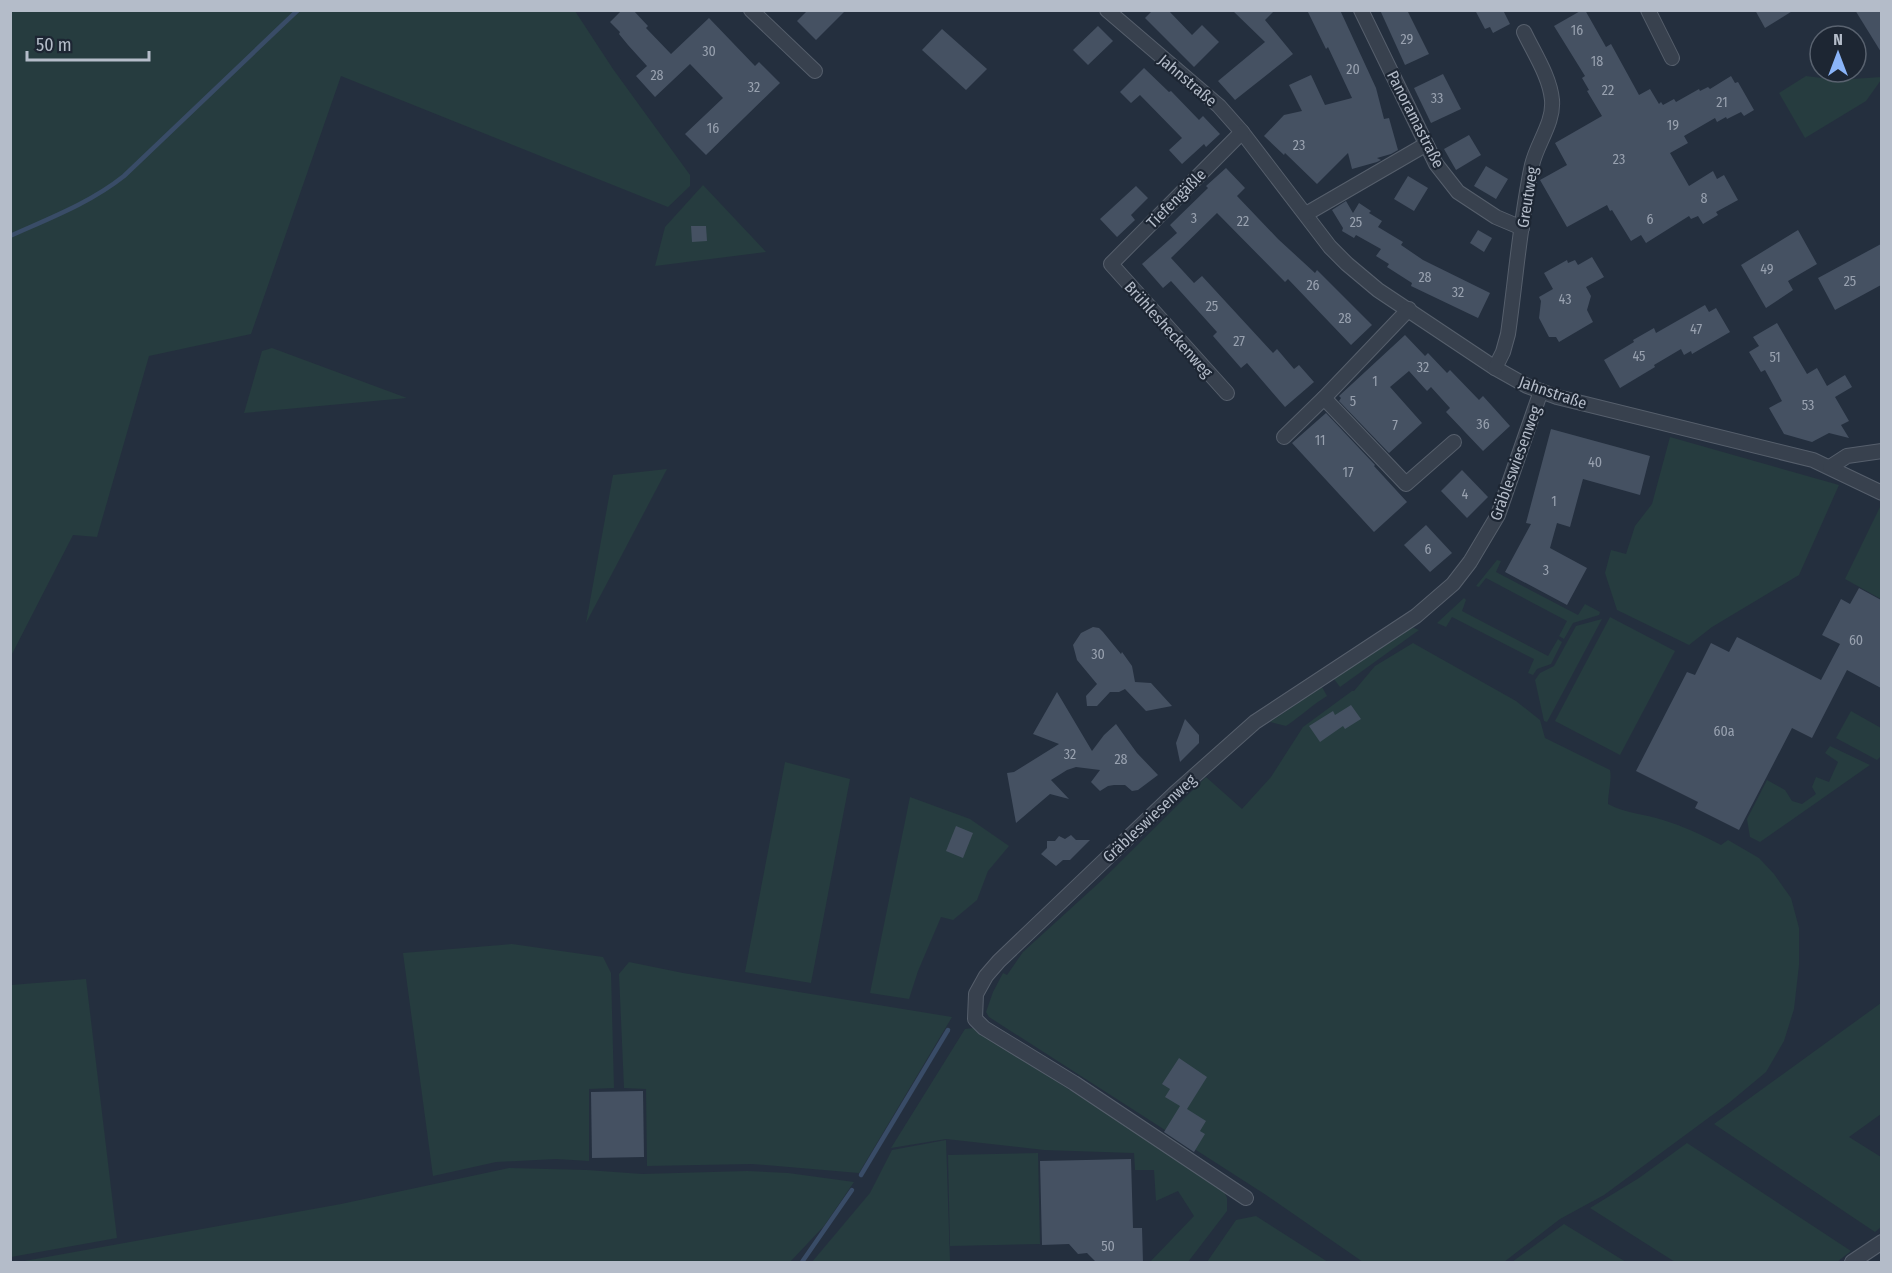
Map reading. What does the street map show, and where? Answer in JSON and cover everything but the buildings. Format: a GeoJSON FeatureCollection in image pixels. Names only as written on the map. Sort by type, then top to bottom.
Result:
{"type":"FeatureCollection","features":[{"type":"Feature","properties":{"kind":"street"},"geometry":{"type":"LineString","coordinates":[[752,10],[815,70]]}},
{"type":"Feature","properties":{"kind":"street","name":"Jahnstraße"},"geometry":{"type":"LineString","coordinates":[[1107,10],[1219,106],[1242,132],[1330,247],[1347,264],[1378,290],[1495,368],[1541,391],[1813,460],[1881,493]]}},
{"type":"Feature","properties":{"kind":"street","name":"Panoramastraße"},"geometry":{"type":"LineString","coordinates":[[1361,10],[1436,164],[1458,192],[1496,217],[1522,228]]}},
{"type":"Feature","properties":{"kind":"street"},"geometry":{"type":"LineString","coordinates":[[1648,10],[1672,58]]}},
{"type":"Feature","properties":{"kind":"street","name":"Greutweg"},"geometry":{"type":"LineString","coordinates":[[1495,368],[1508,334],[1535,152],[1553,110],[1552,97],[1546,78],[1524,32]]}},
{"type":"Feature","properties":{"kind":"street","name":"Tiefengäßle"},"geometry":{"type":"LineString","coordinates":[[1111,264],[1242,132]]}},
{"type":"Feature","properties":{"kind":"street"},"geometry":{"type":"LineString","coordinates":[[1306,214],[1425,145]]}},
{"type":"Feature","properties":{"kind":"street","name":"Brühlesheckenweg"},"geometry":{"type":"LineString","coordinates":[[1111,264],[1227,393]]}},
{"type":"Feature","properties":{"kind":"street"},"geometry":{"type":"LineString","coordinates":[[1284,437],[1409,309]]}},
{"type":"Feature","properties":{"kind":"street","name":"Gräbleswiesenweg"},"geometry":{"type":"LineString","coordinates":[[1246,1198],[1074,1083],[984,1028],[975,1019],[976,994],[986,976],[999,961],[1112,851],[1255,722],[1416,616],[1453,584],[1470,562],[1498,515],[1541,391]]}},
{"type":"Feature","properties":{"kind":"street"},"geometry":{"type":"LineString","coordinates":[[1324,398],[1406,484],[1454,442]]}},
{"type":"Feature","properties":{"kind":"street"},"geometry":{"type":"LineString","coordinates":[[1830,467],[1847,456],[1881,451]]}},
{"type":"Feature","properties":{"kind":"street"},"geometry":{"type":"LineString","coordinates":[[1852,1263],[1881,1242]]}},
{"type":"Feature","properties":{"kind":"green space"},"geometry":{"type":"Polygon","coordinates":[[[11,10],[575,11],[613,69],[690,175],[690,186],[668,207],[341,76],[251,334],[149,356],[97,537],[73,535],[11,656],[11,10]]]}},
{"type":"Feature","properties":{"kind":"green space"},"geometry":{"type":"Polygon","coordinates":[[[1806,76],[1808,76],[1808,84],[1868,84],[1868,78],[1881,77],[1866,101],[1805,138],[1779,93],[1806,76]]]}},
{"type":"Feature","properties":{"kind":"green space"},"geometry":{"type":"Polygon","coordinates":[[[703,185],[766,252],[655,266],[665,227],[703,185]]]}},
{"type":"Feature","properties":{"kind":"green space"},"geometry":{"type":"Polygon","coordinates":[[[272,348],[407,398],[244,413],[262,351],[272,348]]]}},
{"type":"Feature","properties":{"kind":"green space"},"geometry":{"type":"Polygon","coordinates":[[[1670,437],[1839,485],[1799,575],[1712,627],[1689,645],[1617,610],[1605,573],[1611,550],[1626,554],[1635,526],[1652,504],[1670,437]]]}},
{"type":"Feature","properties":{"kind":"green space"},"geometry":{"type":"Polygon","coordinates":[[[667,469],[586,623],[613,475],[667,469]]]}},
{"type":"Feature","properties":{"kind":"green space"},"geometry":{"type":"Polygon","coordinates":[[[1882,507],[1881,599],[1845,579],[1882,507]]]}},
{"type":"Feature","properties":{"kind":"green space"},"geometry":{"type":"Polygon","coordinates":[[[1497,560],[1501,561],[1496,572],[1578,615],[1585,604],[1600,612],[1599,615],[1573,623],[1564,639],[1559,636],[1567,621],[1486,578],[1479,587],[1476,586],[1497,560]]]}},
{"type":"Feature","properties":{"kind":"green space"},"geometry":{"type":"Polygon","coordinates":[[[1464,598],[1466,600],[1462,611],[1548,656],[1558,639],[1562,642],[1551,664],[1537,669],[1533,675],[1528,673],[1534,659],[1452,617],[1446,627],[1437,623],[1464,598]]]}},
{"type":"Feature","properties":{"kind":"green space"},"geometry":{"type":"Polygon","coordinates":[[[1610,617],[1675,651],[1620,755],[1555,721],[1610,617]]]}},
{"type":"Feature","properties":{"kind":"green space"},"geometry":{"type":"Polygon","coordinates":[[[1602,619],[1547,722],[1544,721],[1535,680],[1540,673],[1554,666],[1576,626],[1602,619]]]}},
{"type":"Feature","properties":{"kind":"green space"},"geometry":{"type":"Polygon","coordinates":[[[1409,626],[1419,630],[1340,687],[1334,679],[1409,626]]]}},
{"type":"Feature","properties":{"kind":"green space"},"geometry":{"type":"Polygon","coordinates":[[[1413,643],[1516,701],[1540,720],[1545,738],[1610,770],[1608,804],[1678,825],[1721,845],[1728,840],[1759,858],[1791,898],[1799,928],[1799,965],[1794,1009],[1784,1041],[1766,1072],[1730,1102],[1604,1195],[1560,1219],[1504,1262],[1363,1262],[1266,1195],[989,1017],[986,1012],[1003,973],[1007,975],[1023,952],[1101,881],[1206,777],[1242,809],[1271,777],[1303,727],[1354,691],[1375,666],[1413,643]]]}},
{"type":"Feature","properties":{"kind":"green space"},"geometry":{"type":"Polygon","coordinates":[[[1322,687],[1327,696],[1286,726],[1270,722],[1322,687]]]}},
{"type":"Feature","properties":{"kind":"green space"},"geometry":{"type":"Polygon","coordinates":[[[1851,711],[1881,728],[1881,756],[1877,760],[1836,738],[1851,711]]]}},
{"type":"Feature","properties":{"kind":"green space"},"geometry":{"type":"Polygon","coordinates":[[[1830,746],[1870,765],[1760,842],[1750,837],[1747,819],[1767,780],[1785,790],[1792,801],[1802,804],[1816,794],[1812,787],[1816,777],[1829,782],[1838,762],[1825,753],[1830,746]]]}},
{"type":"Feature","properties":{"kind":"green space"},"geometry":{"type":"Polygon","coordinates":[[[785,762],[850,779],[811,983],[745,972],[785,762]]]}},
{"type":"Feature","properties":{"kind":"green space"},"geometry":{"type":"Polygon","coordinates":[[[910,797],[970,819],[1009,846],[988,871],[977,900],[953,920],[941,917],[909,999],[870,993],[910,797]]]}},
{"type":"Feature","properties":{"kind":"green space"},"geometry":{"type":"Polygon","coordinates":[[[512,944],[603,957],[611,973],[614,1088],[589,1089],[589,1161],[556,1159],[496,1162],[433,1176],[403,953],[512,944]]]}},
{"type":"Feature","properties":{"kind":"green space"},"geometry":{"type":"Polygon","coordinates":[[[629,962],[952,1017],[859,1173],[752,1164],[647,1166],[646,1089],[624,1088],[619,974],[629,962]]]}},
{"type":"Feature","properties":{"kind":"green space"},"geometry":{"type":"Polygon","coordinates":[[[86,979],[117,1238],[11,1257],[11,985],[86,979]]]}},
{"type":"Feature","properties":{"kind":"green space"},"geometry":{"type":"Polygon","coordinates":[[[1881,1003],[1881,1114],[1849,1137],[1881,1157],[1881,1227],[1875,1232],[1714,1124],[1881,1003]]]}},
{"type":"Feature","properties":{"kind":"green space"},"geometry":{"type":"Polygon","coordinates":[[[973,1028],[1222,1187],[1227,1198],[1227,1211],[1188,1262],[1150,1262],[1194,1216],[1178,1191],[1156,1201],[1154,1170],[1135,1170],[1134,1153],[1044,1150],[946,1139],[891,1148],[965,1029],[973,1028]]]}},
{"type":"Feature","properties":{"kind":"green space"},"geometry":{"type":"Polygon","coordinates":[[[946,1140],[950,1262],[812,1262],[870,1193],[892,1150],[946,1140]]]}},
{"type":"Feature","properties":{"kind":"green space"},"geometry":{"type":"Polygon","coordinates":[[[1687,1143],[1851,1251],[1837,1262],[1675,1262],[1590,1208],[1639,1178],[1687,1143]]]}},
{"type":"Feature","properties":{"kind":"green space"},"geometry":{"type":"Polygon","coordinates":[[[1038,1153],[1040,1244],[950,1246],[948,1155],[1038,1153]]]}},
{"type":"Feature","properties":{"kind":"green space"},"geometry":{"type":"Polygon","coordinates":[[[509,1168],[642,1174],[747,1171],[788,1173],[854,1182],[824,1226],[790,1262],[19,1262],[341,1204],[509,1168]]]}},
{"type":"Feature","properties":{"kind":"green space"},"geometry":{"type":"Polygon","coordinates":[[[1256,1216],[1328,1262],[1207,1262],[1236,1220],[1256,1216]]]}},
{"type":"Feature","properties":{"kind":"green space"},"geometry":{"type":"Polygon","coordinates":[[[1564,1224],[1626,1262],[1512,1262],[1564,1224]]]}},
{"type":"Feature","properties":{"kind":"waterway"},"geometry":{"type":"LineString","coordinates":[[10,236],[84,202],[124,176],[298,10]]}},
{"type":"Feature","properties":{"kind":"waterway"},"geometry":{"type":"LineString","coordinates":[[861,1175],[948,1030]]}},
{"type":"Feature","properties":{"kind":"waterway"},"geometry":{"type":"LineString","coordinates":[[802,1262],[852,1190]]}}]}
